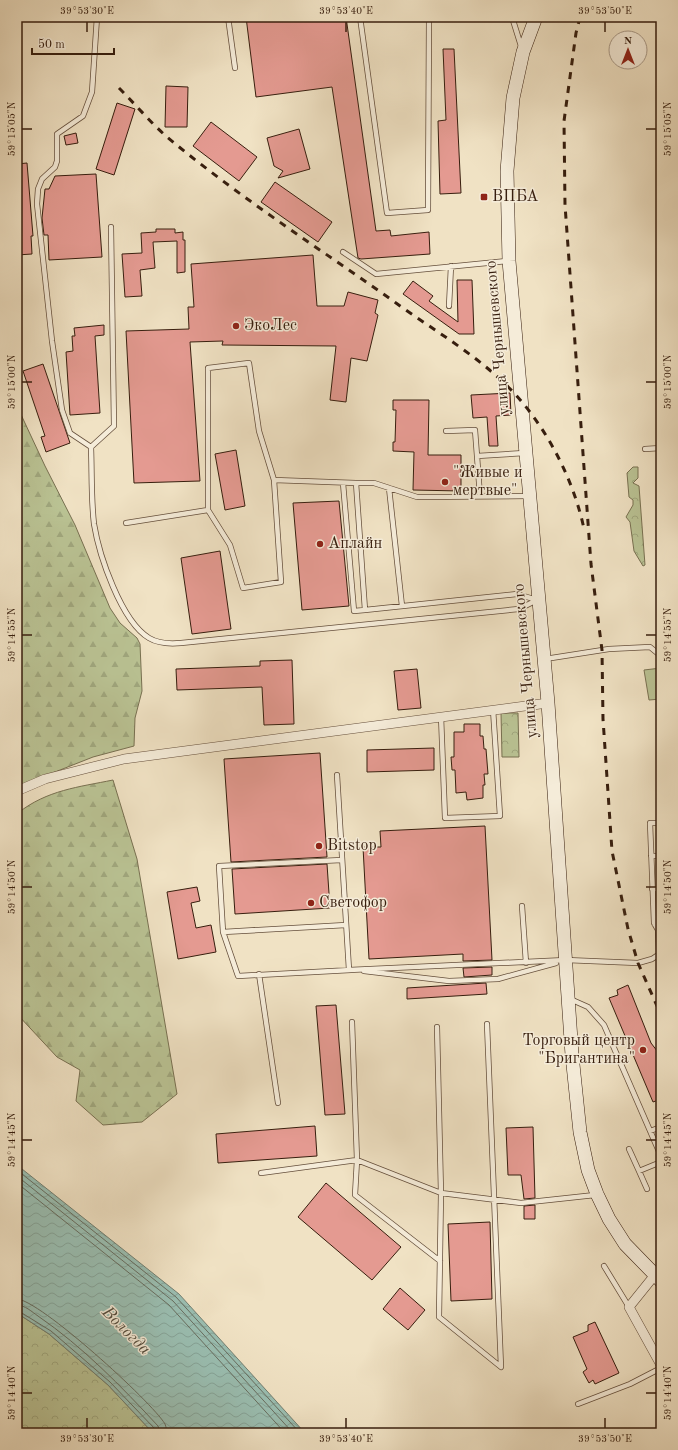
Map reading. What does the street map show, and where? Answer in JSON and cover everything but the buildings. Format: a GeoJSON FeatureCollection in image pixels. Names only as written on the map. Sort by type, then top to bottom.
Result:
{"type":"FeatureCollection","features":[{"type":"Feature","properties":{"kind":"main road","name":"улица Чернышевского"},"geometry":{"type":"LineString","coordinates":[[536,17],[523,52],[513,98],[508,146],[508,261],[537,600],[548,703],[568,998],[580,1132],[588,1170],[609,1219],[625,1244],[657,1279]]}},
{"type":"Feature","properties":{"kind":"street"},"geometry":{"type":"LineString","coordinates":[[17,791],[45,779],[124,759],[548,703]]}},
{"type":"Feature","properties":{"kind":"street"},"geometry":{"type":"LineString","coordinates":[[657,1279],[629,1307],[658,1352],[661,1367]]}},
{"type":"Feature","properties":{"kind":"lane"},"geometry":{"type":"LineString","coordinates":[[91,447],[70,433],[62,410],[52,341],[37,204],[38,189],[42,180],[55,167],[57,161],[57,134],[83,116],[92,92],[97,17]]}},
{"type":"Feature","properties":{"kind":"lane"},"geometry":{"type":"LineString","coordinates":[[228,17],[235,68]]}},
{"type":"Feature","properties":{"kind":"lane"},"geometry":{"type":"LineString","coordinates":[[360,17],[387,213],[428,210],[429,17]]}},
{"type":"Feature","properties":{"kind":"lane"},"geometry":{"type":"LineString","coordinates":[[512,17],[523,52]]}},
{"type":"Feature","properties":{"kind":"lane"},"geometry":{"type":"LineString","coordinates":[[111,227],[114,426],[91,447],[94,524],[108,576],[124,608],[136,626],[149,638],[166,644],[519,609],[537,600]]}},
{"type":"Feature","properties":{"kind":"lane"},"geometry":{"type":"LineString","coordinates":[[343,252],[376,274],[508,261]]}},
{"type":"Feature","properties":{"kind":"lane"},"geometry":{"type":"LineString","coordinates":[[449,306],[451,266]]}},
{"type":"Feature","properties":{"kind":"lane"},"geometry":{"type":"LineString","coordinates":[[249,363],[259,431],[274,480],[281,582],[243,588],[230,545],[208,510],[208,368],[249,363]]}},
{"type":"Feature","properties":{"kind":"lane"},"geometry":{"type":"LineString","coordinates":[[446,431],[475,430],[480,496]]}},
{"type":"Feature","properties":{"kind":"lane"},"geometry":{"type":"LineString","coordinates":[[645,449],[661,448]]}},
{"type":"Feature","properties":{"kind":"lane"},"geometry":{"type":"LineString","coordinates":[[477,456],[525,453]]}},
{"type":"Feature","properties":{"kind":"lane"},"geometry":{"type":"LineString","coordinates":[[274,480],[343,483],[374,482],[417,497],[528,496]]}},
{"type":"Feature","properties":{"kind":"lane"},"geometry":{"type":"LineString","coordinates":[[343,483],[354,611],[517,594],[537,600]]}},
{"type":"Feature","properties":{"kind":"lane"},"geometry":{"type":"LineString","coordinates":[[356,483],[365,610]]}},
{"type":"Feature","properties":{"kind":"lane"},"geometry":{"type":"LineString","coordinates":[[389,488],[402,606]]}},
{"type":"Feature","properties":{"kind":"lane"},"geometry":{"type":"LineString","coordinates":[[126,523],[208,510]]}},
{"type":"Feature","properties":{"kind":"lane"},"geometry":{"type":"LineString","coordinates":[[543,660],[609,649],[650,647],[661,656]]}},
{"type":"Feature","properties":{"kind":"lane"},"geometry":{"type":"LineString","coordinates":[[441,716],[445,818],[500,816],[493,710]]}},
{"type":"Feature","properties":{"kind":"lane"},"geometry":{"type":"LineString","coordinates":[[337,775],[349,970]]}},
{"type":"Feature","properties":{"kind":"lane"},"geometry":{"type":"LineString","coordinates":[[342,860],[218,866],[223,932],[238,976],[566,960],[638,963],[652,959],[660,953],[658,930],[654,923],[650,823],[661,823]]}},
{"type":"Feature","properties":{"kind":"lane"},"geometry":{"type":"LineString","coordinates":[[651,856],[661,856]]}},
{"type":"Feature","properties":{"kind":"lane"},"geometry":{"type":"LineString","coordinates":[[652,889],[661,889]]}},
{"type":"Feature","properties":{"kind":"lane"},"geometry":{"type":"LineString","coordinates":[[522,906],[526,963]]}},
{"type":"Feature","properties":{"kind":"lane"},"geometry":{"type":"LineString","coordinates":[[654,923],[661,922]]}},
{"type":"Feature","properties":{"kind":"lane"},"geometry":{"type":"LineString","coordinates":[[223,932],[346,925]]}},
{"type":"Feature","properties":{"kind":"lane"},"geometry":{"type":"LineString","coordinates":[[349,970],[449,981],[498,979],[566,960]]}},
{"type":"Feature","properties":{"kind":"lane"},"geometry":{"type":"LineString","coordinates":[[259,974],[278,1103]]}},
{"type":"Feature","properties":{"kind":"lane"},"geometry":{"type":"LineString","coordinates":[[568,998],[588,1007],[604,1025],[661,1156]]}},
{"type":"Feature","properties":{"kind":"lane"},"geometry":{"type":"LineString","coordinates":[[352,1022],[357,1160],[355,1194],[440,1262]]}},
{"type":"Feature","properties":{"kind":"lane"},"geometry":{"type":"LineString","coordinates":[[437,1027],[441,1193],[439,1317],[501,1367],[486,1024]]}},
{"type":"Feature","properties":{"kind":"lane"},"geometry":{"type":"LineString","coordinates":[[650,1131],[661,1127]]}},
{"type":"Feature","properties":{"kind":"lane"},"geometry":{"type":"LineString","coordinates":[[629,1149],[647,1189]]}},
{"type":"Feature","properties":{"kind":"lane"},"geometry":{"type":"LineString","coordinates":[[261,1173],[357,1160],[441,1193],[521,1203],[597,1194]]}},
{"type":"Feature","properties":{"kind":"lane"},"geometry":{"type":"LineString","coordinates":[[639,1171],[661,1162]]}},
{"type":"Feature","properties":{"kind":"lane"},"geometry":{"type":"LineString","coordinates":[[604,1266],[629,1307]]}},
{"type":"Feature","properties":{"kind":"lane"},"geometry":{"type":"LineString","coordinates":[[578,1404],[630,1384],[661,1367]]}},
{"type":"Feature","properties":{"kind":"green space"},"geometry":{"type":"Polygon","coordinates":[[[17,406],[75,525],[110,608],[120,623],[137,638],[140,644],[142,691],[135,718],[134,746],[93,757],[17,787],[17,406]]]}},
{"type":"Feature","properties":{"kind":"green space"},"geometry":{"type":"Polygon","coordinates":[[[633,467],[638,467],[638,478],[633,483],[639,486],[645,565],[643,566],[634,551],[630,522],[626,517],[633,505],[633,500],[629,497],[627,473],[633,467]]]}},
{"type":"Feature","properties":{"kind":"green space"},"geometry":{"type":"Polygon","coordinates":[[[661,668],[661,699],[649,700],[644,670],[661,668]]]}},
{"type":"Feature","properties":{"kind":"green space"},"geometry":{"type":"Polygon","coordinates":[[[501,713],[518,713],[519,757],[502,757],[501,713]]]}},
{"type":"Feature","properties":{"kind":"green space"},"geometry":{"type":"Polygon","coordinates":[[[113,780],[137,859],[177,1094],[142,1122],[103,1125],[76,1101],[80,1070],[57,1057],[17,1014],[17,830],[18,813],[40,799],[64,790],[113,780]]]}},
{"type":"Feature","properties":{"kind":"green space"},"geometry":{"type":"Polygon","coordinates":[[[17,1313],[49,1334],[108,1385],[153,1433],[17,1433],[17,1313]]]}},
{"type":"Feature","properties":{"kind":"water","name":"Вологда"},"geometry":{"type":"Polygon","coordinates":[[[17,1165],[179,1294],[305,1433],[153,1433],[108,1385],[49,1334],[17,1313],[17,1165]]]}},
{"type":"Feature","properties":{"kind":"railway"},"geometry":{"type":"LineString","coordinates":[[580,17],[576,33],[564,121],[565,205],[591,564],[602,650],[603,719],[612,851],[628,929],[638,963],[661,1015]]}},
{"type":"Feature","properties":{"kind":"railway"},"geometry":{"type":"LineString","coordinates":[[119,88],[167,137],[222,181],[464,350],[502,381],[530,412],[554,449],[572,489],[584,529]]}},
{"type":"Feature","properties":{"kind":"place","name":"ВПБА"},"geometry":{"type":"Point","coordinates":[484,197]}},
{"type":"Feature","properties":{"kind":"place","name":"ЭкоЛес"},"geometry":{"type":"Point","coordinates":[236,326]}},
{"type":"Feature","properties":{"kind":"place","name":"\"Живые и мертвые\""},"geometry":{"type":"Point","coordinates":[445,482]}},
{"type":"Feature","properties":{"kind":"place","name":"Аплайн"},"geometry":{"type":"Point","coordinates":[320,544]}},
{"type":"Feature","properties":{"kind":"place","name":"Bitstop"},"geometry":{"type":"Point","coordinates":[319,846]}},
{"type":"Feature","properties":{"kind":"place","name":"Светофор"},"geometry":{"type":"Point","coordinates":[311,903]}},
{"type":"Feature","properties":{"kind":"place","name":"Торговый центр \"Бригантина\""},"geometry":{"type":"Point","coordinates":[643,1050]}}]}
